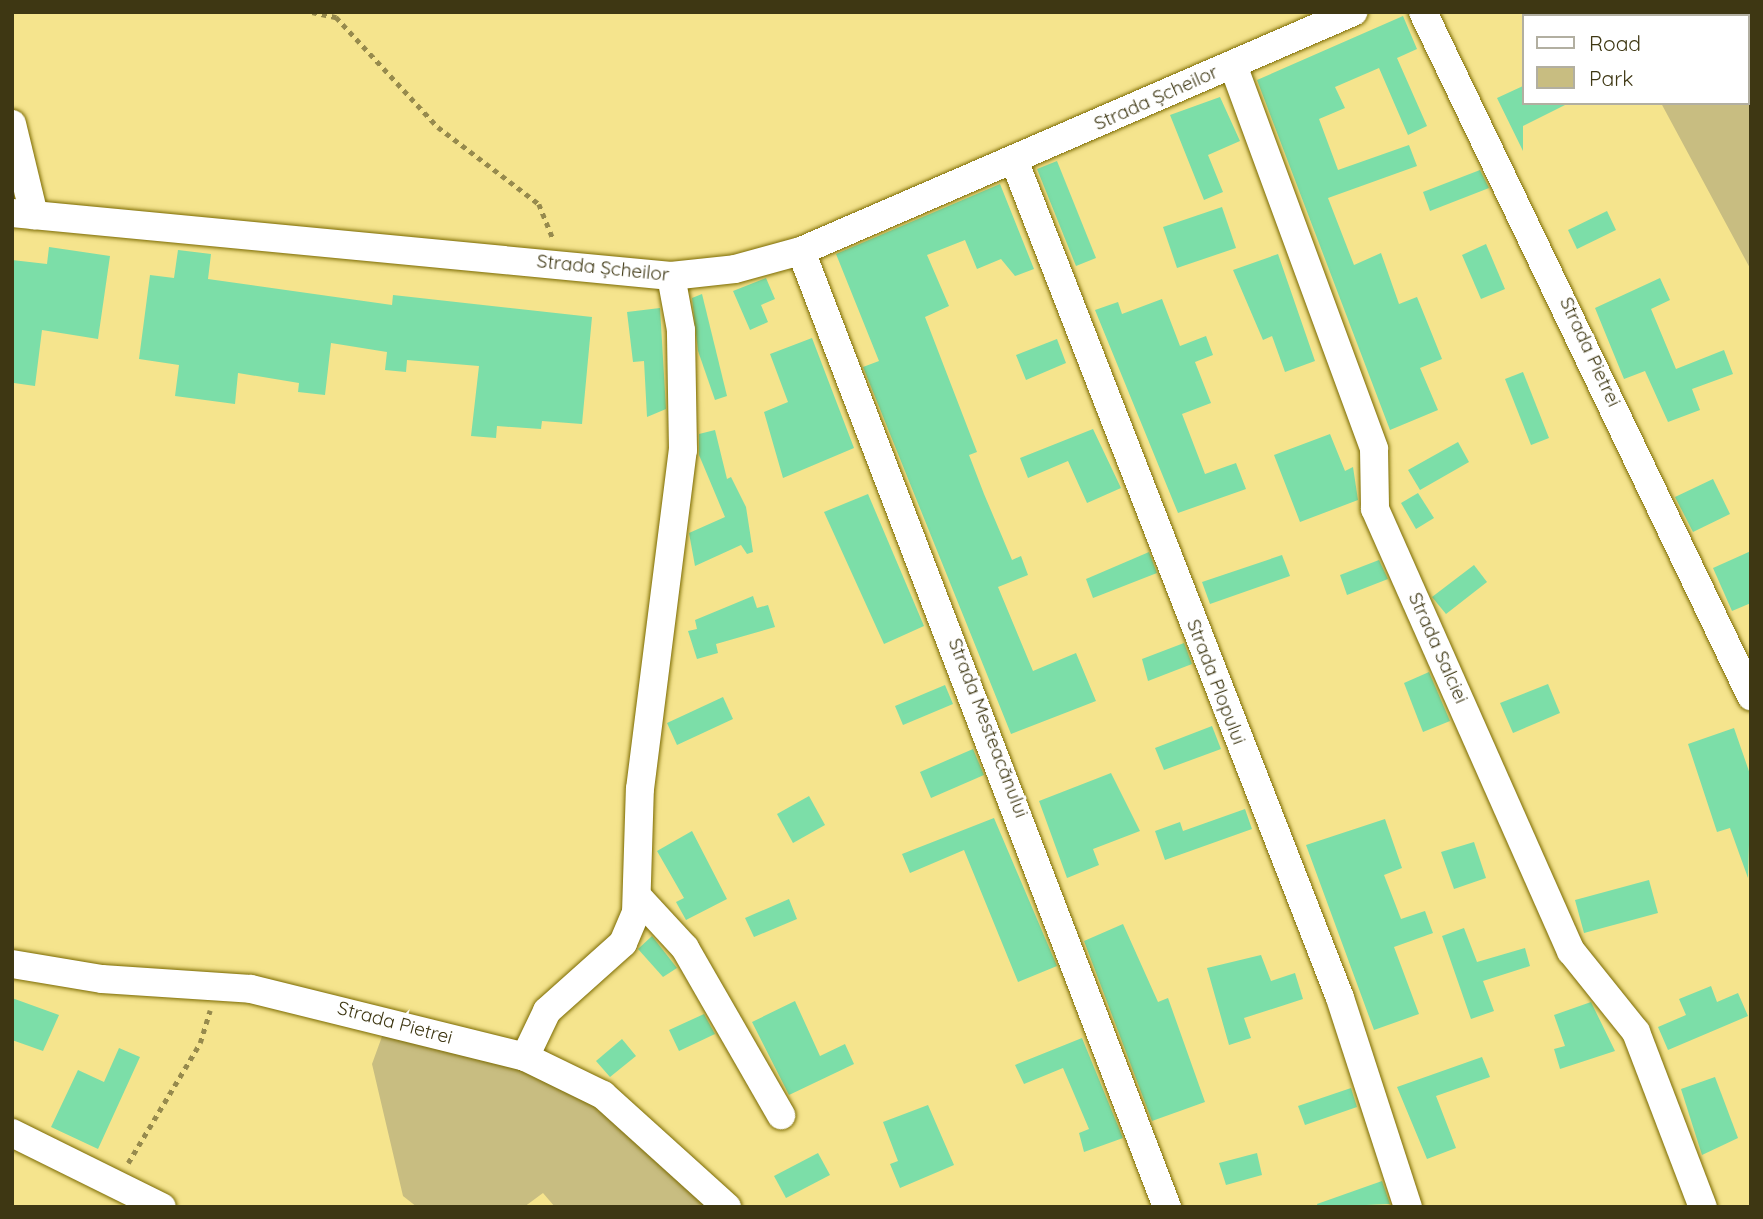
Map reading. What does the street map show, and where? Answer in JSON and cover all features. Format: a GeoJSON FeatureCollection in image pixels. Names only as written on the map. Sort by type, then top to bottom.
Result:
{"type":"FeatureCollection","features":[{"type":"Feature","properties":{"kind":"street","name":"Strada Pietrei"},"geometry":{"type":"LineString","coordinates":[[1423,12],[1751,696]]}},
{"type":"Feature","properties":{"kind":"street","name":"Strada Șcheilor"},"geometry":{"type":"LineString","coordinates":[[23,214],[671,276],[801,251],[1350,13]]}},
{"type":"Feature","properties":{"kind":"street","name":"Strada Salciei"},"geometry":{"type":"LineString","coordinates":[[1233,65],[1374,449],[1375,509],[1571,951],[1623,1011],[1642,1045],[1703,1207]]}},
{"type":"Feature","properties":{"kind":"street"},"geometry":{"type":"LineString","coordinates":[[12,124],[23,214]]}},
{"type":"Feature","properties":{"kind":"street","name":"Strada Plopului"},"geometry":{"type":"LineString","coordinates":[[1014,160],[1340,998],[1408,1207]]}},
{"type":"Feature","properties":{"kind":"street","name":"Strada Mesteacănului"},"geometry":{"type":"LineString","coordinates":[[801,251],[1167,1207]]}},
{"type":"Feature","properties":{"kind":"street"},"geometry":{"type":"LineString","coordinates":[[525,1057],[559,998],[623,943],[638,897],[640,789],[683,450],[681,330],[671,276]]}},
{"type":"Feature","properties":{"kind":"street"},"geometry":{"type":"LineString","coordinates":[[638,897],[685,948],[780,1115]]}},
{"type":"Feature","properties":{"kind":"street","name":"Strada Pietrei"},"geometry":{"type":"LineString","coordinates":[[12,964],[102,979],[206,982],[296,998],[525,1057],[603,1095],[727,1207]]}},
{"type":"Feature","properties":{"kind":"street"},"geometry":{"type":"LineString","coordinates":[[12,1133],[117,1182],[162,1207]]}},
{"type":"Feature","properties":{"kind":"path"},"geometry":{"type":"LineString","coordinates":[[312,12],[336,16],[438,127],[539,204],[563,265]]}},
{"type":"Feature","properties":{"kind":"path"},"geometry":{"type":"LineString","coordinates":[[117,1182],[200,1043],[209,1021],[206,982]]}},
{"type":"Feature","properties":{"kind":"green space"},"geometry":{"type":"Polygon","coordinates":[[[1611,12],[1751,12],[1751,270],[1662,105],[1749,105],[1749,14],[1611,12]]]}},
{"type":"Feature","properties":{"kind":"green space"},"geometry":{"type":"Polygon","coordinates":[[[384,1031],[526,1067],[589,1094],[711,1207],[555,1207],[543,1193],[524,1207],[417,1207],[403,1196],[372,1064],[384,1031]]]}},
{"type":"Feature","properties":{"kind":"building"},"geometry":{"type":"Polygon","coordinates":[[[1403,16],[1417,49],[1397,58],[1427,126],[1408,135],[1379,68],[1335,87],[1345,108],[1319,119],[1338,170],[1409,145],[1417,166],[1328,198],[1354,265],[1381,253],[1399,304],[1417,297],[1442,359],[1420,368],[1438,410],[1390,430],[1257,80],[1403,16]]]}},
{"type":"Feature","properties":{"kind":"building"},"geometry":{"type":"Polygon","coordinates":[[[1522,86],[1522,105],[1565,105],[1523,126],[1523,151],[1497,98],[1522,86]]]}},
{"type":"Feature","properties":{"kind":"building"},"geometry":{"type":"Polygon","coordinates":[[[1220,97],[1240,141],[1208,155],[1223,192],[1204,200],[1170,115],[1220,97]]]}},
{"type":"Feature","properties":{"kind":"building"},"geometry":{"type":"Polygon","coordinates":[[[1057,161],[1096,258],[1076,266],[1037,169],[1057,161]]]}},
{"type":"Feature","properties":{"kind":"building"},"geometry":{"type":"Polygon","coordinates":[[[1480,170],[1489,188],[1430,211],[1423,192],[1480,170]]]}},
{"type":"Feature","properties":{"kind":"building"},"geometry":{"type":"Polygon","coordinates":[[[1000,184],[1034,269],[1015,276],[1001,259],[977,269],[965,240],[927,255],[949,306],[925,317],[977,452],[969,455],[984,494],[1012,560],[1021,556],[1028,575],[998,587],[1033,671],[1076,653],[1096,701],[1011,734],[863,367],[879,361],[836,254],[1000,184]]]}},
{"type":"Feature","properties":{"kind":"building"},"geometry":{"type":"Polygon","coordinates":[[[1222,207],[1236,248],[1177,268],[1163,227],[1222,207]]]}},
{"type":"Feature","properties":{"kind":"building"},"geometry":{"type":"Polygon","coordinates":[[[1607,211],[1616,230],[1577,249],[1568,230],[1607,211]]]}},
{"type":"Feature","properties":{"kind":"building"},"geometry":{"type":"Polygon","coordinates":[[[1486,244],[1505,289],[1481,299],[1462,255],[1486,244]]]}},
{"type":"Feature","properties":{"kind":"building"},"geometry":{"type":"Polygon","coordinates":[[[49,247],[110,256],[98,339],[42,330],[35,386],[14,383],[12,260],[47,264],[49,247]]]}},
{"type":"Feature","properties":{"kind":"building"},"geometry":{"type":"Polygon","coordinates":[[[178,250],[211,254],[208,279],[392,305],[393,295],[592,317],[582,424],[542,421],[541,429],[497,426],[496,438],[471,436],[479,366],[407,360],[406,372],[385,370],[387,352],[331,343],[325,395],[298,392],[299,383],[238,373],[235,404],[175,396],[179,365],[139,359],[150,275],[174,278],[178,250]]]}},
{"type":"Feature","properties":{"kind":"building"},"geometry":{"type":"Polygon","coordinates":[[[1278,254],[1315,361],[1285,372],[1272,336],[1263,340],[1233,270],[1278,254]]]}},
{"type":"Feature","properties":{"kind":"building"},"geometry":{"type":"Polygon","coordinates":[[[766,278],[775,299],[761,305],[768,322],[750,330],[733,291],[766,278]]]}},
{"type":"Feature","properties":{"kind":"building"},"geometry":{"type":"Polygon","coordinates":[[[1660,278],[1670,300],[1651,309],[1676,369],[1724,350],[1733,374],[1692,389],[1700,410],[1668,422],[1645,371],[1624,379],[1595,308],[1660,278]]]}},
{"type":"Feature","properties":{"kind":"building"},"geometry":{"type":"Polygon","coordinates":[[[702,294],[727,396],[715,400],[698,351],[692,298],[702,294]]]}},
{"type":"Feature","properties":{"kind":"building"},"geometry":{"type":"Polygon","coordinates":[[[1162,299],[1180,346],[1206,336],[1213,355],[1195,362],[1211,403],[1182,414],[1205,474],[1236,463],[1246,489],[1178,513],[1095,310],[1118,302],[1122,314],[1162,299]]]}},
{"type":"Feature","properties":{"kind":"building"},"geometry":{"type":"Polygon","coordinates":[[[660,308],[666,409],[647,417],[644,361],[633,362],[627,312],[660,308]]]}},
{"type":"Feature","properties":{"kind":"building"},"geometry":{"type":"Polygon","coordinates":[[[812,338],[854,448],[783,478],[764,412],[788,402],[770,354],[812,338]]]}},
{"type":"Feature","properties":{"kind":"building"},"geometry":{"type":"Polygon","coordinates":[[[1057,339],[1066,363],[1026,380],[1016,355],[1057,339]]]}},
{"type":"Feature","properties":{"kind":"building"},"geometry":{"type":"Polygon","coordinates":[[[1523,372],[1549,438],[1531,445],[1505,379],[1523,372]]]}},
{"type":"Feature","properties":{"kind":"building"},"geometry":{"type":"Polygon","coordinates":[[[1093,429],[1121,488],[1087,503],[1068,461],[1028,478],[1020,458],[1093,429]]]}},
{"type":"Feature","properties":{"kind":"building"},"geometry":{"type":"Polygon","coordinates":[[[715,430],[727,479],[731,477],[746,507],[753,552],[747,554],[741,545],[695,566],[689,533],[725,517],[699,455],[699,434],[715,430]]]}},
{"type":"Feature","properties":{"kind":"building"},"geometry":{"type":"Polygon","coordinates":[[[1330,434],[1345,471],[1353,467],[1358,500],[1300,522],[1274,455],[1330,434]]]}},
{"type":"Feature","properties":{"kind":"building"},"geometry":{"type":"Polygon","coordinates":[[[1458,442],[1469,462],[1420,490],[1408,470],[1458,442]]]}},
{"type":"Feature","properties":{"kind":"building"},"geometry":{"type":"Polygon","coordinates":[[[1713,479],[1730,514],[1693,532],[1675,497],[1713,479]]]}},
{"type":"Feature","properties":{"kind":"building"},"geometry":{"type":"Polygon","coordinates":[[[1418,493],[1434,518],[1416,529],[1401,503],[1418,493]]]}},
{"type":"Feature","properties":{"kind":"building"},"geometry":{"type":"Polygon","coordinates":[[[868,494],[924,626],[884,644],[824,512],[868,494]]]}},
{"type":"Feature","properties":{"kind":"building"},"geometry":{"type":"Polygon","coordinates":[[[1751,551],[1751,603],[1732,611],[1713,568],[1751,551]]]}},
{"type":"Feature","properties":{"kind":"building"},"geometry":{"type":"Polygon","coordinates":[[[1149,552],[1157,573],[1093,598],[1086,579],[1149,552]]]}},
{"type":"Feature","properties":{"kind":"building"},"geometry":{"type":"Polygon","coordinates":[[[1282,555],[1290,576],[1210,604],[1202,582],[1282,555]]]}},
{"type":"Feature","properties":{"kind":"building"},"geometry":{"type":"Polygon","coordinates":[[[1379,560],[1388,579],[1347,595],[1340,575],[1379,560]]]}},
{"type":"Feature","properties":{"kind":"building"},"geometry":{"type":"Polygon","coordinates":[[[1474,565],[1487,582],[1446,614],[1432,597],[1474,565]]]}},
{"type":"Feature","properties":{"kind":"building"},"geometry":{"type":"Polygon","coordinates":[[[753,596],[757,608],[768,605],[775,627],[716,644],[718,653],[697,659],[688,631],[697,629],[695,620],[753,596]]]}},
{"type":"Feature","properties":{"kind":"building"},"geometry":{"type":"Polygon","coordinates":[[[1184,643],[1192,664],[1148,681],[1142,659],[1184,643]]]}},
{"type":"Feature","properties":{"kind":"building"},"geometry":{"type":"Polygon","coordinates":[[[1429,672],[1450,721],[1423,732],[1404,683],[1429,672]]]}},
{"type":"Feature","properties":{"kind":"building"},"geometry":{"type":"Polygon","coordinates":[[[1548,684],[1560,713],[1513,733],[1500,703],[1548,684]]]}},
{"type":"Feature","properties":{"kind":"building"},"geometry":{"type":"Polygon","coordinates":[[[945,685],[953,704],[903,725],[895,706],[945,685]]]}},
{"type":"Feature","properties":{"kind":"building"},"geometry":{"type":"Polygon","coordinates":[[[723,697],[733,719],[677,745],[667,723],[723,697]]]}},
{"type":"Feature","properties":{"kind":"building"},"geometry":{"type":"Polygon","coordinates":[[[1212,726],[1221,749],[1164,770],[1155,748],[1212,726]]]}},
{"type":"Feature","properties":{"kind":"building"},"geometry":{"type":"Polygon","coordinates":[[[1734,728],[1751,777],[1748,878],[1730,828],[1717,832],[1688,744],[1734,728]]]}},
{"type":"Feature","properties":{"kind":"building"},"geometry":{"type":"Polygon","coordinates":[[[973,749],[984,775],[931,798],[920,772],[973,749]]]}},
{"type":"Feature","properties":{"kind":"building"},"geometry":{"type":"Polygon","coordinates":[[[1111,773],[1140,831],[1093,849],[1099,865],[1067,878],[1039,801],[1111,773]]]}},
{"type":"Feature","properties":{"kind":"building"},"geometry":{"type":"Polygon","coordinates":[[[809,796],[825,825],[793,843],[777,814],[809,796]]]}},
{"type":"Feature","properties":{"kind":"building"},"geometry":{"type":"Polygon","coordinates":[[[1245,809],[1252,829],[1165,860],[1155,831],[1180,822],[1183,831],[1245,809]]]}},
{"type":"Feature","properties":{"kind":"building"},"geometry":{"type":"Polygon","coordinates":[[[994,818],[1057,966],[1018,982],[964,850],[910,873],[902,854],[994,818]]]}},
{"type":"Feature","properties":{"kind":"building"},"geometry":{"type":"Polygon","coordinates":[[[1385,819],[1402,868],[1384,875],[1401,919],[1425,911],[1433,933],[1394,947],[1419,1014],[1374,1030],[1306,845],[1385,819]]]}},
{"type":"Feature","properties":{"kind":"building"},"geometry":{"type":"Polygon","coordinates":[[[692,831],[727,899],[686,920],[676,902],[684,898],[657,851],[692,831]]]}},
{"type":"Feature","properties":{"kind":"building"},"geometry":{"type":"Polygon","coordinates":[[[1474,842],[1486,878],[1454,889],[1441,852],[1474,842]]]}},
{"type":"Feature","properties":{"kind":"building"},"geometry":{"type":"Polygon","coordinates":[[[1649,880],[1658,913],[1584,933],[1575,900],[1649,880]]]}},
{"type":"Feature","properties":{"kind":"building"},"geometry":{"type":"Polygon","coordinates":[[[789,899],[797,919],[754,937],[745,918],[789,899]]]}},
{"type":"Feature","properties":{"kind":"building"},"geometry":{"type":"Polygon","coordinates":[[[1123,924],[1158,1002],[1168,998],[1205,1102],[1152,1121],[1084,941],[1123,924]]]}},
{"type":"Feature","properties":{"kind":"building"},"geometry":{"type":"Polygon","coordinates":[[[1464,928],[1477,962],[1525,948],[1530,966],[1483,981],[1494,1011],[1471,1019],[1442,936],[1464,928]]]}},
{"type":"Feature","properties":{"kind":"building"},"geometry":{"type":"Polygon","coordinates":[[[652,936],[677,968],[663,977],[638,949],[652,936]]]}},
{"type":"Feature","properties":{"kind":"building"},"geometry":{"type":"Polygon","coordinates":[[[1261,955],[1271,981],[1295,973],[1303,999],[1244,1018],[1251,1038],[1229,1045],[1207,968],[1261,955]]]}},
{"type":"Feature","properties":{"kind":"building"},"geometry":{"type":"Polygon","coordinates":[[[1711,986],[1717,1002],[1738,993],[1748,1016],[1668,1050],[1658,1027],[1686,1015],[1679,999],[1711,986]]]}},
{"type":"Feature","properties":{"kind":"building"},"geometry":{"type":"Polygon","coordinates":[[[12,998],[59,1015],[43,1051],[12,1040],[12,998]]]}},
{"type":"Feature","properties":{"kind":"building"},"geometry":{"type":"Polygon","coordinates":[[[795,1001],[820,1056],[845,1044],[854,1064],[789,1095],[752,1022],[795,1001]]]}},
{"type":"Feature","properties":{"kind":"building"},"geometry":{"type":"Polygon","coordinates":[[[1591,1002],[1615,1051],[1560,1069],[1554,1049],[1565,1046],[1554,1015],[1591,1002]]]}},
{"type":"Feature","properties":{"kind":"building"},"geometry":{"type":"Polygon","coordinates":[[[704,1014],[715,1034],[679,1051],[669,1030],[704,1014]]]}},
{"type":"Feature","properties":{"kind":"building"},"geometry":{"type":"Polygon","coordinates":[[[1082,1038],[1123,1138],[1084,1152],[1079,1133],[1089,1129],[1063,1068],[1024,1084],[1015,1065],[1082,1038]]]}},
{"type":"Feature","properties":{"kind":"building"},"geometry":{"type":"Polygon","coordinates":[[[622,1039],[636,1056],[610,1077],[596,1061],[622,1039]]]}},
{"type":"Feature","properties":{"kind":"building"},"geometry":{"type":"Polygon","coordinates":[[[119,1048],[140,1057],[98,1149],[51,1127],[78,1070],[104,1082],[119,1048]]]}},
{"type":"Feature","properties":{"kind":"building"},"geometry":{"type":"Polygon","coordinates":[[[1482,1057],[1490,1077],[1436,1096],[1456,1148],[1427,1159],[1397,1087],[1482,1057]]]}},
{"type":"Feature","properties":{"kind":"building"},"geometry":{"type":"Polygon","coordinates":[[[1715,1077],[1738,1138],[1702,1155],[1681,1089],[1715,1077]]]}},
{"type":"Feature","properties":{"kind":"building"},"geometry":{"type":"Polygon","coordinates":[[[1351,1088],[1357,1107],[1305,1125],[1298,1106],[1351,1088]]]}},
{"type":"Feature","properties":{"kind":"building"},"geometry":{"type":"Polygon","coordinates":[[[928,1105],[954,1165],[900,1188],[890,1164],[898,1161],[883,1122],[928,1105]]]}},
{"type":"Feature","properties":{"kind":"building"},"geometry":{"type":"Polygon","coordinates":[[[818,1153],[830,1175],[786,1198],[774,1176],[818,1153]]]}},
{"type":"Feature","properties":{"kind":"building"},"geometry":{"type":"Polygon","coordinates":[[[1257,1153],[1262,1175],[1226,1185],[1219,1163],[1257,1153]]]}},
{"type":"Feature","properties":{"kind":"building"},"geometry":{"type":"Polygon","coordinates":[[[1382,1181],[1390,1204],[1318,1207],[1317,1204],[1382,1181]]]}}]}
